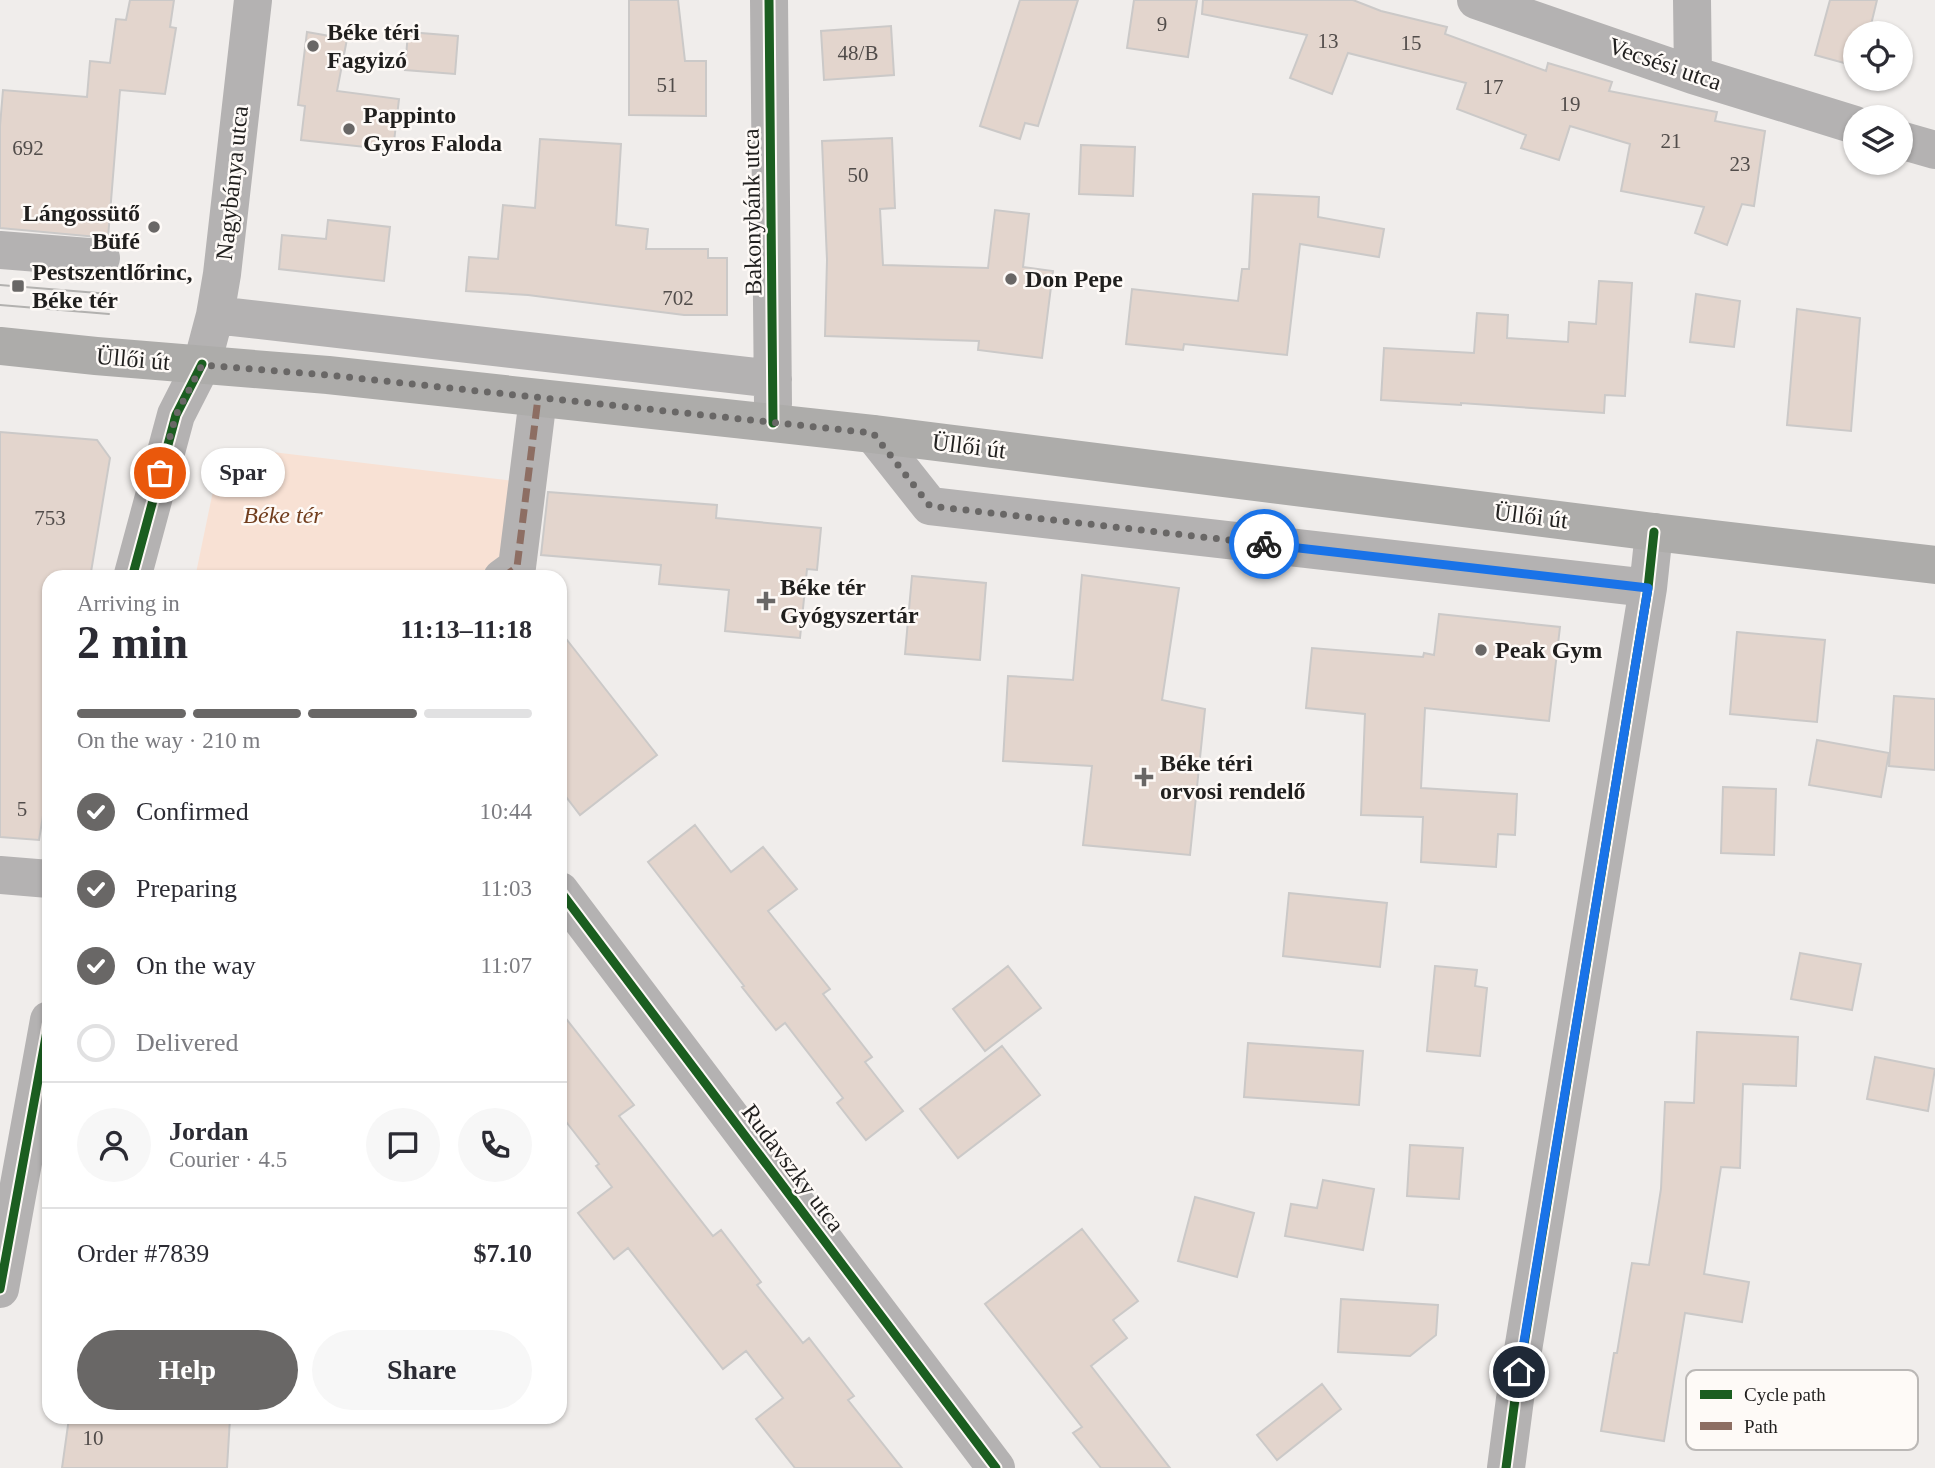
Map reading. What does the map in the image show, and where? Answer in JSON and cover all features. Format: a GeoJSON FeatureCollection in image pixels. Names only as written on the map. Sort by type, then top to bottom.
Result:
{"type":"FeatureCollection","features":[{"type":"Feature","properties":{"kind":"main road","name":"Üllői út"},"geometry":{"type":"LineString","coordinates":[[0,346],[328,375],[873,433],[1935,565]]}},
{"type":"Feature","properties":{"kind":"street","name":"Nagybánya utca"},"geometry":{"type":"LineString","coordinates":[[134,570],[176,415],[202,365],[215,315],[253,0]]}},
{"type":"Feature","properties":{"kind":"street","name":"Bakonybánk utca"},"geometry":{"type":"LineString","coordinates":[[768,0],[773,423]]}},
{"type":"Feature","properties":{"kind":"street","name":"Vecsési utca"},"geometry":{"type":"LineString","coordinates":[[1476,0],[1693,75],[1843,121]]}},
{"type":"Feature","properties":{"kind":"street"},"geometry":{"type":"LineString","coordinates":[[1692,0],[1693,75]]}},
{"type":"Feature","properties":{"kind":"street"},"geometry":{"type":"LineString","coordinates":[[1913,144],[1935,150]]}},
{"type":"Feature","properties":{"kind":"street"},"geometry":{"type":"LineString","coordinates":[[0,250],[101,258]]}},
{"type":"Feature","properties":{"kind":"street"},"geometry":{"type":"LineString","coordinates":[[215,315],[773,379]]}},
{"type":"Feature","properties":{"kind":"street"},"geometry":{"type":"LineString","coordinates":[[513,570],[517,567],[538,398]]}},
{"type":"Feature","properties":{"kind":"street"},"geometry":{"type":"LineString","coordinates":[[873,433],[930,506],[1648,588]]}},
{"type":"Feature","properties":{"kind":"street"},"geometry":{"type":"LineString","coordinates":[[1506,1468],[1517,1385],[1648,588],[1654,532]]}},
{"type":"Feature","properties":{"kind":"street"},"geometry":{"type":"LineString","coordinates":[[0,874],[42,878]]}},
{"type":"Feature","properties":{"kind":"street","name":"Rudavszky utca"},"geometry":{"type":"LineString","coordinates":[[567,900],[996,1468]]}},
{"type":"Feature","properties":{"kind":"street"},"geometry":{"type":"LineString","coordinates":[[0,1289],[42,1058]]}},
{"type":"Feature","properties":{"kind":"green space","name":"Béke tér"},"geometry":{"type":"Polygon","coordinates":[[[264,451],[515,481],[506,558],[488,570],[197,570],[213,491],[264,451]]]}},
{"type":"Feature","properties":{"kind":"building"},"geometry":{"type":"Polygon","coordinates":[[[130,0],[174,0],[170,27],[176,28],[165,94],[120,90],[108,238],[0,228],[0,126],[3,90],[87,97],[90,61],[110,63],[116,19],[126,20],[130,0]]]}},
{"type":"Feature","properties":{"kind":"building"},"geometry":{"type":"Polygon","coordinates":[[[629,0],[678,0],[685,61],[706,61],[706,116],[629,115],[629,0]]]}},
{"type":"Feature","properties":{"kind":"building"},"geometry":{"type":"Polygon","coordinates":[[[1020,0],[1078,0],[1038,126],[1025,123],[1020,139],[980,126],[1020,0]]]}},
{"type":"Feature","properties":{"kind":"building"},"geometry":{"type":"Polygon","coordinates":[[[1134,0],[1197,0],[1188,57],[1127,48],[1134,0]]]}},
{"type":"Feature","properties":{"kind":"building"},"geometry":{"type":"Polygon","coordinates":[[[1203,0],[1353,0],[1381,11],[1447,27],[1445,34],[1546,71],[1548,63],[1612,82],[1609,91],[1717,112],[1715,121],[1765,131],[1754,206],[1742,204],[1727,245],[1695,233],[1704,207],[1621,191],[1630,144],[1570,126],[1559,160],[1521,148],[1526,135],[1457,109],[1466,83],[1348,53],[1332,94],[1290,78],[1307,35],[1202,14],[1203,0]]]}},
{"type":"Feature","properties":{"kind":"building"},"geometry":{"type":"Polygon","coordinates":[[[1830,0],[1877,0],[1872,21],[1843,21],[1843,63],[1815,55],[1830,0]]]}},
{"type":"Feature","properties":{"kind":"building"},"geometry":{"type":"Polygon","coordinates":[[[891,26],[894,75],[824,80],[821,31],[891,26]]]}},
{"type":"Feature","properties":{"kind":"building"},"geometry":{"type":"Polygon","coordinates":[[[307,32],[347,39],[337,91],[399,99],[393,150],[301,140],[305,106],[298,105],[307,32]]]}},
{"type":"Feature","properties":{"kind":"building"},"geometry":{"type":"Polygon","coordinates":[[[408,32],[458,36],[455,74],[405,70],[408,32]]]}},
{"type":"Feature","properties":{"kind":"building"},"geometry":{"type":"Polygon","coordinates":[[[892,138],[895,208],[880,209],[883,265],[988,268],[995,210],[1029,214],[1023,267],[1053,271],[1042,358],[978,350],[979,341],[825,336],[827,260],[822,141],[892,138]]]}},
{"type":"Feature","properties":{"kind":"building"},"geometry":{"type":"Polygon","coordinates":[[[540,139],[621,144],[616,225],[648,229],[646,249],[708,249],[708,258],[727,258],[727,315],[684,315],[528,295],[466,291],[469,257],[498,259],[503,205],[535,208],[540,139]]]}},
{"type":"Feature","properties":{"kind":"building"},"geometry":{"type":"Polygon","coordinates":[[[1081,145],[1135,147],[1133,196],[1079,194],[1081,145]]]}},
{"type":"Feature","properties":{"kind":"building"},"geometry":{"type":"Polygon","coordinates":[[[1253,194],[1319,197],[1318,217],[1384,229],[1379,257],[1300,244],[1287,355],[1184,344],[1183,350],[1126,344],[1132,289],[1238,301],[1242,269],[1249,269],[1253,194]]]}},
{"type":"Feature","properties":{"kind":"building"},"geometry":{"type":"Polygon","coordinates":[[[328,220],[390,227],[384,281],[279,269],[282,235],[326,239],[328,220]]]}},
{"type":"Feature","properties":{"kind":"building"},"geometry":{"type":"Polygon","coordinates":[[[1599,281],[1632,283],[1625,396],[1605,395],[1604,413],[1381,400],[1384,348],[1474,353],[1477,313],[1508,315],[1507,338],[1568,342],[1569,322],[1596,324],[1599,281]]]}},
{"type":"Feature","properties":{"kind":"building"},"geometry":{"type":"Polygon","coordinates":[[[1696,294],[1740,301],[1734,347],[1690,342],[1696,294]]]}},
{"type":"Feature","properties":{"kind":"building"},"geometry":{"type":"Polygon","coordinates":[[[1797,309],[1860,318],[1851,431],[1787,425],[1797,309]]]}},
{"type":"Feature","properties":{"kind":"building"},"geometry":{"type":"Polygon","coordinates":[[[0,432],[97,440],[110,458],[91,570],[42,570],[42,822],[39,840],[0,837],[0,432]]]}},
{"type":"Feature","properties":{"kind":"building"},"geometry":{"type":"Polygon","coordinates":[[[548,492],[717,505],[716,518],[821,528],[817,570],[807,569],[800,638],[725,631],[729,590],[659,584],[661,565],[541,555],[548,492]]]}},
{"type":"Feature","properties":{"kind":"building","name":"Béke téri orvosi rendelő"},"geometry":{"type":"Polygon","coordinates":[[[1082,575],[1179,588],[1162,700],[1205,709],[1190,855],[1083,845],[1092,766],[1003,761],[1008,676],[1073,680],[1082,575]]]}},
{"type":"Feature","properties":{"kind":"building"},"geometry":{"type":"Polygon","coordinates":[[[912,576],[986,583],[980,660],[905,654],[912,576]]]}},
{"type":"Feature","properties":{"kind":"building"},"geometry":{"type":"Polygon","coordinates":[[[1439,614],[1560,627],[1549,721],[1425,708],[1421,788],[1517,794],[1515,835],[1498,834],[1496,867],[1421,862],[1423,817],[1361,815],[1365,714],[1306,708],[1312,648],[1423,657],[1424,653],[1434,655],[1439,614]]]}},
{"type":"Feature","properties":{"kind":"building"},"geometry":{"type":"Polygon","coordinates":[[[1737,632],[1825,640],[1817,722],[1730,714],[1737,632]]]}},
{"type":"Feature","properties":{"kind":"building"},"geometry":{"type":"Polygon","coordinates":[[[567,640],[657,755],[580,815],[567,798],[567,640]]]}},
{"type":"Feature","properties":{"kind":"building"},"geometry":{"type":"Polygon","coordinates":[[[1894,696],[1935,699],[1935,770],[1889,766],[1894,696]]]}},
{"type":"Feature","properties":{"kind":"building"},"geometry":{"type":"Polygon","coordinates":[[[1817,740],[1889,753],[1881,797],[1809,785],[1817,740]]]}},
{"type":"Feature","properties":{"kind":"building"},"geometry":{"type":"Polygon","coordinates":[[[1723,787],[1776,789],[1774,855],[1721,853],[1723,787]]]}},
{"type":"Feature","properties":{"kind":"building"},"geometry":{"type":"Polygon","coordinates":[[[695,825],[731,872],[763,847],[797,889],[768,911],[830,989],[823,994],[872,1057],[865,1062],[903,1111],[866,1140],[837,1103],[843,1098],[785,1023],[776,1030],[648,862],[695,825]]]}},
{"type":"Feature","properties":{"kind":"building"},"geometry":{"type":"Polygon","coordinates":[[[1289,893],[1387,903],[1380,967],[1283,956],[1289,893]]]}},
{"type":"Feature","properties":{"kind":"building"},"geometry":{"type":"Polygon","coordinates":[[[1800,953],[1861,964],[1852,1010],[1791,999],[1800,953]]]}},
{"type":"Feature","properties":{"kind":"building"},"geometry":{"type":"Polygon","coordinates":[[[1008,966],[1041,1008],[985,1051],[953,1009],[1008,966]]]}},
{"type":"Feature","properties":{"kind":"building"},"geometry":{"type":"Polygon","coordinates":[[[1435,966],[1477,970],[1475,986],[1487,988],[1480,1056],[1427,1051],[1435,966]]]}},
{"type":"Feature","properties":{"kind":"building"},"geometry":{"type":"Polygon","coordinates":[[[567,1020],[634,1105],[619,1116],[713,1236],[721,1230],[761,1282],[757,1285],[803,1343],[809,1338],[854,1396],[848,1400],[902,1468],[795,1468],[756,1419],[783,1398],[746,1351],[723,1369],[628,1248],[614,1259],[578,1213],[612,1187],[596,1166],[599,1164],[567,1123],[567,1020]]]}},
{"type":"Feature","properties":{"kind":"building"},"geometry":{"type":"Polygon","coordinates":[[[1697,1032],[1798,1037],[1796,1086],[1743,1084],[1740,1168],[1721,1167],[1704,1274],[1749,1282],[1742,1322],[1685,1313],[1664,1441],[1601,1431],[1632,1263],[1649,1265],[1661,1189],[1665,1102],[1694,1103],[1697,1032]]]}},
{"type":"Feature","properties":{"kind":"building"},"geometry":{"type":"Polygon","coordinates":[[[1248,1043],[1363,1051],[1359,1105],[1244,1097],[1248,1043]]]}},
{"type":"Feature","properties":{"kind":"building"},"geometry":{"type":"Polygon","coordinates":[[[1002,1046],[1040,1095],[958,1158],[920,1109],[1002,1046]]]}},
{"type":"Feature","properties":{"kind":"building"},"geometry":{"type":"Polygon","coordinates":[[[1875,1057],[1935,1069],[1928,1111],[1867,1099],[1875,1057]]]}},
{"type":"Feature","properties":{"kind":"building"},"geometry":{"type":"Polygon","coordinates":[[[1410,1145],[1463,1148],[1459,1199],[1407,1196],[1410,1145]]]}},
{"type":"Feature","properties":{"kind":"building"},"geometry":{"type":"Polygon","coordinates":[[[1323,1180],[1374,1189],[1363,1250],[1285,1236],[1291,1204],[1317,1208],[1323,1180]]]}},
{"type":"Feature","properties":{"kind":"building"},"geometry":{"type":"Polygon","coordinates":[[[1195,1197],[1254,1213],[1237,1277],[1178,1261],[1195,1197]]]}},
{"type":"Feature","properties":{"kind":"building"},"geometry":{"type":"Polygon","coordinates":[[[1082,1229],[1138,1301],[1113,1320],[1127,1338],[1091,1366],[1170,1468],[1101,1468],[1073,1433],[1082,1427],[985,1304],[1082,1229]]]}},
{"type":"Feature","properties":{"kind":"building"},"geometry":{"type":"Polygon","coordinates":[[[1341,1299],[1438,1305],[1436,1335],[1410,1356],[1338,1352],[1341,1299]]]}},
{"type":"Feature","properties":{"kind":"building"},"geometry":{"type":"Polygon","coordinates":[[[1322,1384],[1341,1409],[1277,1460],[1257,1435],[1322,1384]]]}},
{"type":"Feature","properties":{"kind":"building"},"geometry":{"type":"Polygon","coordinates":[[[68,1424],[230,1424],[227,1468],[62,1468],[68,1424]]]}},
{"type":"Feature","properties":{"kind":"tram line"},"geometry":{"type":"LineString","coordinates":[[0,285],[110,294]]}},
{"type":"Feature","properties":{"kind":"tram line"},"geometry":{"type":"LineString","coordinates":[[0,305],[109,314]]}},
{"type":"Feature","properties":{"kind":"marked path"},"geometry":{"type":"LineString","coordinates":[[513,570],[517,567],[538,398]]}},
{"type":"Feature","properties":{"kind":"cycle path"},"geometry":{"type":"LineString","coordinates":[[769,0],[773,423]]}},
{"type":"Feature","properties":{"kind":"cycle path"},"geometry":{"type":"LineString","coordinates":[[134,570],[176,415],[202,364]]}},
{"type":"Feature","properties":{"kind":"cycle path"},"geometry":{"type":"LineString","coordinates":[[1506,1468],[1515,1399],[1648,588],[1654,532]]}},
{"type":"Feature","properties":{"kind":"cycle path"},"geometry":{"type":"LineString","coordinates":[[567,900],[996,1468]]}},
{"type":"Feature","properties":{"kind":"cycle path"},"geometry":{"type":"LineString","coordinates":[[0,1289],[42,1058]]}},
{"type":"Feature","properties":{"kind":"way so far"},"geometry":{"type":"LineString","coordinates":[[160,473],[176,415],[202,365],[328,375],[873,433],[930,506],[1264,544]]}},
{"type":"Feature","properties":{"kind":"place","name":"Béke téri Fagyizó"},"geometry":{"type":"Point","coordinates":[313,46]}},
{"type":"Feature","properties":{"kind":"place","name":"Pappinto Gyros Faloda"},"geometry":{"type":"Point","coordinates":[349,129]}},
{"type":"Feature","properties":{"kind":"place","name":"Lángossütő Büfé"},"geometry":{"type":"Point","coordinates":[154,227]}},
{"type":"Feature","properties":{"kind":"place","name":"Don Pepe"},"geometry":{"type":"Point","coordinates":[1011,279]}},
{"type":"Feature","properties":{"kind":"place","name":"Pestszentlőrinc, Béke tér"},"geometry":{"type":"Point","coordinates":[18,286]}},
{"type":"Feature","properties":{"kind":"place","name":"Spar"},"geometry":{"type":"Point","coordinates":[160,473]}},
{"type":"Feature","properties":{"kind":"place","name":"Béke tér Gyógyszertár"},"geometry":{"type":"Point","coordinates":[766,601]}},
{"type":"Feature","properties":{"kind":"place","name":"Peak Gym"},"geometry":{"type":"Point","coordinates":[1481,650]}},
{"type":"Feature","properties":{"kind":"place","name":"Béke téri orvosi rendelő"},"geometry":{"type":"Point","coordinates":[1144,777]}},
{"type":"Feature","properties":{"kind":"route"},"geometry":{"type":"LineString","coordinates":[[1264,544],[1648,588],[1519,1372]]}}]}
